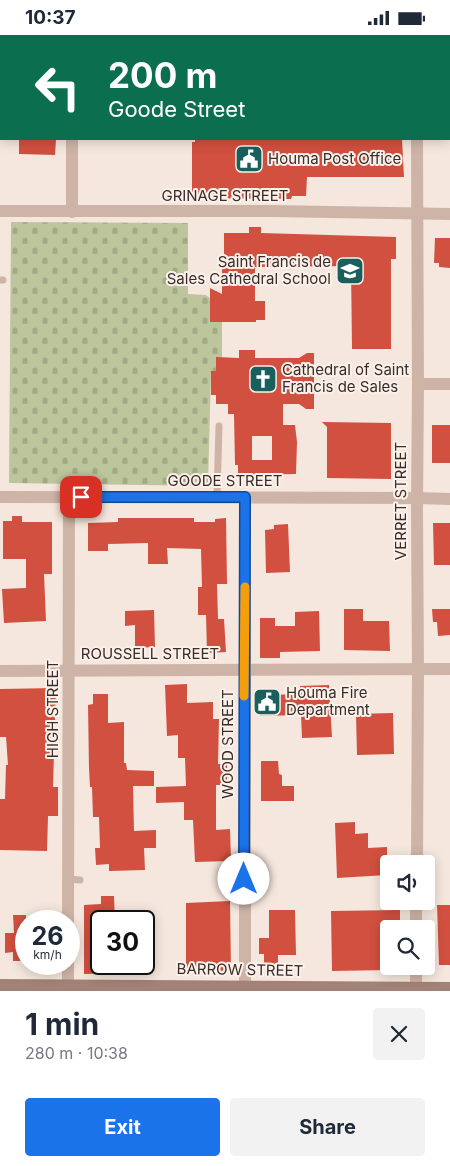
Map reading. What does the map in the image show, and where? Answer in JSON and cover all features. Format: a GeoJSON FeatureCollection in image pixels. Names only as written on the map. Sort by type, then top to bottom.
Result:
{"type":"FeatureCollection","features":[{"type":"Feature","properties":{"kind":"main road","name":"BARROW STREET"},"geometry":{"type":"LineString","coordinates":[[0,985],[68,988],[450,988]]}},
{"type":"Feature","properties":{"kind":"street"},"geometry":{"type":"LineString","coordinates":[[72,140],[72,212]]}},
{"type":"Feature","properties":{"kind":"street","name":"VERRET STREET"},"geometry":{"type":"LineString","coordinates":[[417,140],[417,855]]}},
{"type":"Feature","properties":{"kind":"street","name":"GRINAGE STREET"},"geometry":{"type":"LineString","coordinates":[[0,211],[271,211],[450,214]]}},
{"type":"Feature","properties":{"kind":"street"},"geometry":{"type":"LineString","coordinates":[[418,384],[450,384]]}},
{"type":"Feature","properties":{"kind":"street","name":"GOODE STREET"},"geometry":{"type":"LineString","coordinates":[[0,497],[450,499]]}},
{"type":"Feature","properties":{"kind":"street","name":"HIGH STREET"},"geometry":{"type":"LineString","coordinates":[[69,497],[69,671],[74,880],[70,910]]}},
{"type":"Feature","properties":{"kind":"street","name":"WOOD STREET"},"geometry":{"type":"LineString","coordinates":[[245,497],[240,880],[245,989]]}},
{"type":"Feature","properties":{"kind":"street","name":"ROUSSELL STREET"},"geometry":{"type":"LineString","coordinates":[[0,671],[450,669]]}},
{"type":"Feature","properties":{"kind":"street"},"geometry":{"type":"LineString","coordinates":[[68,975],[68,988]]}},
{"type":"Feature","properties":{"kind":"street"},"geometry":{"type":"LineString","coordinates":[[416,975],[416,989]]}},
{"type":"Feature","properties":{"kind":"lane"},"geometry":{"type":"LineString","coordinates":[[217,497],[218,426]]}},
{"type":"Feature","properties":{"kind":"green space"},"geometry":{"type":"Polygon","coordinates":[[[11,222],[188,223],[188,294],[206,295],[210,298],[210,322],[222,322],[222,358],[216,371],[211,371],[208,486],[9,483],[11,222]]]}},
{"type":"Feature","properties":{"kind":"building"},"geometry":{"type":"Polygon","coordinates":[[[19,140],[56,140],[55,155],[19,154],[19,140]]]}},
{"type":"Feature","properties":{"kind":"building","name":"Houma Post Office"},"geometry":{"type":"Polygon","coordinates":[[[195,140],[402,140],[404,177],[307,177],[306,196],[292,196],[291,199],[192,198],[192,142],[195,142],[195,140]]]}},
{"type":"Feature","properties":{"kind":"building"},"geometry":{"type":"Polygon","coordinates":[[[249,227],[261,227],[261,233],[396,237],[396,259],[391,259],[391,349],[352,349],[351,266],[255,267],[255,301],[265,301],[265,320],[256,320],[256,322],[210,322],[210,288],[222,294],[224,233],[249,233],[249,227]]]}},
{"type":"Feature","properties":{"kind":"building"},"geometry":{"type":"Polygon","coordinates":[[[435,238],[450,238],[450,268],[439,267],[439,263],[434,263],[435,238]]]}},
{"type":"Feature","properties":{"kind":"building"},"geometry":{"type":"Polygon","coordinates":[[[239,350],[255,350],[255,358],[299,358],[307,353],[314,353],[314,409],[306,409],[299,404],[283,404],[283,425],[295,425],[297,442],[296,474],[238,475],[238,465],[235,465],[234,414],[228,414],[228,404],[216,404],[216,395],[211,395],[211,371],[216,371],[216,357],[239,358],[239,350]],[[252,436],[252,460],[272,460],[272,436],[252,436]]]}},
{"type":"Feature","properties":{"kind":"building"},"geometry":{"type":"Polygon","coordinates":[[[322,422],[391,423],[391,479],[327,478],[327,427],[322,422]]]}},
{"type":"Feature","properties":{"kind":"building"},"geometry":{"type":"Polygon","coordinates":[[[432,425],[450,425],[450,463],[432,463],[432,425]]]}},
{"type":"Feature","properties":{"kind":"building"},"geometry":{"type":"Polygon","coordinates":[[[12,516],[22,516],[22,522],[52,522],[52,574],[44,574],[46,621],[4,623],[2,589],[26,588],[26,559],[3,559],[3,521],[12,521],[12,516]]]}},
{"type":"Feature","properties":{"kind":"building"},"geometry":{"type":"Polygon","coordinates":[[[118,518],[194,518],[194,522],[215,522],[215,519],[226,518],[227,584],[217,584],[218,619],[224,619],[226,652],[207,653],[206,615],[198,615],[198,587],[202,587],[201,549],[167,548],[168,564],[148,564],[148,543],[108,544],[108,551],[88,551],[88,523],[118,522],[118,518]]]}},
{"type":"Feature","properties":{"kind":"building"},"geometry":{"type":"Polygon","coordinates":[[[433,523],[450,523],[450,565],[434,565],[433,523]]]}},
{"type":"Feature","properties":{"kind":"building"},"geometry":{"type":"Polygon","coordinates":[[[288,524],[290,572],[266,573],[265,530],[274,529],[274,525],[288,524]]]}},
{"type":"Feature","properties":{"kind":"building"},"geometry":{"type":"Polygon","coordinates":[[[344,609],[363,609],[363,621],[389,621],[390,651],[344,650],[344,609]]]}},
{"type":"Feature","properties":{"kind":"building"},"geometry":{"type":"Polygon","coordinates":[[[432,609],[450,609],[450,635],[438,636],[437,622],[433,622],[432,609]]]}},
{"type":"Feature","properties":{"kind":"building"},"geometry":{"type":"Polygon","coordinates":[[[154,610],[155,647],[135,648],[135,625],[125,626],[125,611],[154,610]]]}},
{"type":"Feature","properties":{"kind":"building"},"geometry":{"type":"Polygon","coordinates":[[[319,611],[320,651],[280,652],[280,658],[260,658],[260,618],[275,618],[275,626],[295,626],[295,612],[319,611]]]}},
{"type":"Feature","properties":{"kind":"building"},"geometry":{"type":"Polygon","coordinates":[[[187,684],[187,703],[213,702],[213,719],[219,719],[218,764],[227,764],[227,785],[216,785],[216,830],[230,829],[231,861],[195,862],[193,820],[184,820],[184,802],[156,803],[156,787],[186,786],[185,758],[178,758],[178,735],[167,736],[165,685],[187,684]]]}},
{"type":"Feature","properties":{"kind":"building"},"geometry":{"type":"Polygon","coordinates":[[[329,685],[332,737],[302,738],[301,715],[260,716],[259,691],[270,690],[270,695],[300,694],[300,686],[329,685]]]}},
{"type":"Feature","properties":{"kind":"building"},"geometry":{"type":"Polygon","coordinates":[[[56,688],[53,787],[58,787],[58,816],[48,816],[47,851],[0,850],[0,799],[5,799],[6,765],[8,765],[6,737],[0,737],[0,689],[56,688]]]}},
{"type":"Feature","properties":{"kind":"building"},"geometry":{"type":"Polygon","coordinates":[[[93,694],[108,694],[108,723],[124,722],[124,763],[126,763],[127,770],[154,771],[154,786],[133,786],[134,831],[156,830],[156,848],[144,848],[145,870],[109,871],[109,864],[96,865],[95,848],[100,848],[99,817],[93,817],[89,768],[88,705],[93,704],[93,694]]]}},
{"type":"Feature","properties":{"kind":"building"},"geometry":{"type":"Polygon","coordinates":[[[393,713],[394,754],[357,755],[356,714],[393,713]]]}},
{"type":"Feature","properties":{"kind":"building"},"geometry":{"type":"Polygon","coordinates":[[[261,761],[278,761],[279,774],[282,775],[282,786],[294,786],[294,801],[261,801],[261,761]]]}},
{"type":"Feature","properties":{"kind":"building"},"geometry":{"type":"Polygon","coordinates":[[[355,822],[355,834],[368,833],[368,848],[387,847],[387,855],[380,855],[380,875],[337,878],[335,823],[355,822]]]}},
{"type":"Feature","properties":{"kind":"building"},"geometry":{"type":"Polygon","coordinates":[[[101,896],[114,896],[115,910],[90,910],[90,974],[84,974],[84,905],[101,904],[101,896]]]}},
{"type":"Feature","properties":{"kind":"building"},"geometry":{"type":"Polygon","coordinates":[[[230,901],[231,971],[186,970],[186,903],[230,901]]]}},
{"type":"Feature","properties":{"kind":"building"},"geometry":{"type":"Polygon","coordinates":[[[437,905],[450,905],[450,965],[439,965],[437,905]]]}},
{"type":"Feature","properties":{"kind":"building"},"geometry":{"type":"Polygon","coordinates":[[[269,910],[295,910],[296,955],[278,955],[278,965],[264,966],[264,954],[259,954],[259,938],[269,938],[269,910]]]}},
{"type":"Feature","properties":{"kind":"building"},"geometry":{"type":"Polygon","coordinates":[[[400,910],[400,920],[380,920],[380,970],[332,971],[331,911],[400,910]]]}},
{"type":"Feature","properties":{"kind":"building"},"geometry":{"type":"Polygon","coordinates":[[[13,915],[15,915],[15,961],[13,961],[13,952],[5,953],[5,933],[14,933],[13,915]]]}},
{"type":"Feature","properties":{"kind":"slow traffic"},"geometry":{"type":"LineString","coordinates":[[244,696],[245,587]]}},
{"type":"Feature","properties":{"kind":"place","name":"Houma Post Office"},"geometry":{"type":"Point","coordinates":[249,159]}},
{"type":"Feature","properties":{"kind":"place","name":"Saint Francis de Sales Cathedral School"},"geometry":{"type":"Point","coordinates":[350,271]}},
{"type":"Feature","properties":{"kind":"place","name":"Cathedral of Saint Francis de Sales"},"geometry":{"type":"Point","coordinates":[263,379]}},
{"type":"Feature","properties":{"kind":"place","name":"Houma Fire Department"},"geometry":{"type":"Point","coordinates":[267,702]}},
{"type":"Feature","properties":{"kind":"route"},"geometry":{"type":"LineString","coordinates":[[81,497],[245,497],[244,879]]}}]}
